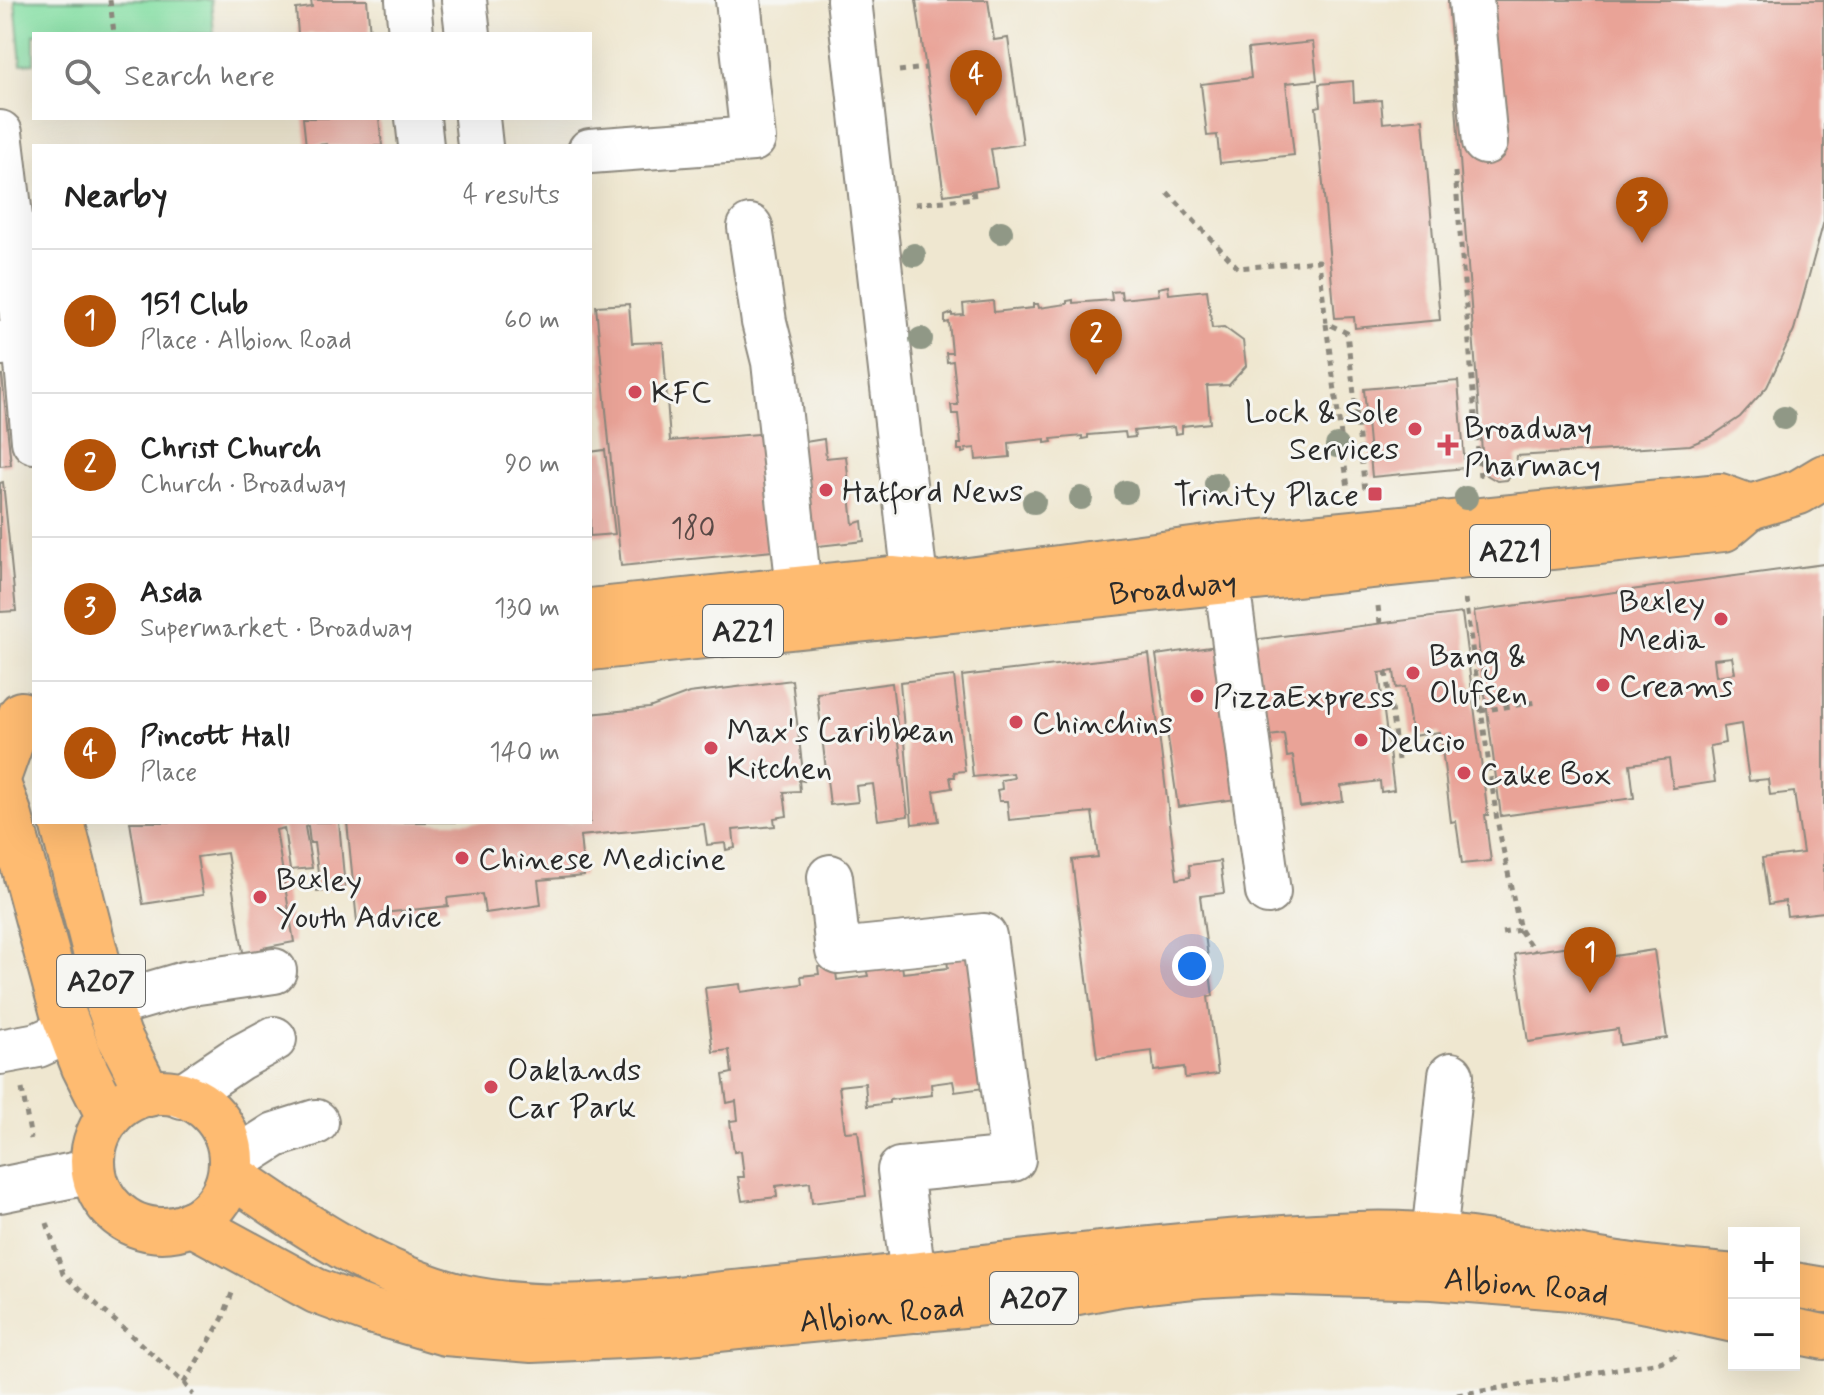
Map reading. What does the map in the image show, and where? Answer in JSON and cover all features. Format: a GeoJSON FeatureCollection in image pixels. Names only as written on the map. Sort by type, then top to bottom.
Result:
{"type":"FeatureCollection","features":[{"type":"Feature","properties":{"kind":"main road","name":"Broadway"},"geometry":{"type":"LineString","coordinates":[[592,611],[892,579],[939,584],[1224,564],[1460,556],[1724,529],[1750,507],[1799,492],[1824,477]]}},
{"type":"Feature","properties":{"kind":"main road","name":"Broadway"},"geometry":{"type":"LineString","coordinates":[[592,648],[1224,564],[1362,532],[1720,496],[1750,507]]}},
{"type":"Feature","properties":{"kind":"main road"},"geometry":{"type":"LineString","coordinates":[[0,773],[20,716]]}},
{"type":"Feature","properties":{"kind":"main road","name":"A207"},"geometry":{"type":"LineString","coordinates":[[0,789],[69,1031],[109,1117]]}},
{"type":"Feature","properties":{"kind":"main road","name":"A207"},"geometry":{"type":"LineString","coordinates":[[63,824],[119,1036],[166,1095]]}},
{"type":"Feature","properties":{"kind":"main road"},"geometry":{"type":"LineString","coordinates":[[166,1095],[207,1108],[220,1124],[229,1143],[231,1169],[219,1199],[207,1214],[191,1223],[168,1229],[150,1229],[128,1221],[109,1205],[93,1171],[97,1138],[109,1117],[127,1102],[166,1095]]}},
{"type":"Feature","properties":{"kind":"main road","name":"Albion Road"},"geometry":{"type":"LineString","coordinates":[[231,1169],[286,1214],[406,1280],[464,1297],[509,1303],[586,1306],[914,1293]]}},
{"type":"Feature","properties":{"kind":"main road","name":"Albion Road"},"geometry":{"type":"LineString","coordinates":[[191,1223],[316,1291],[370,1311],[445,1333],[532,1340],[652,1335],[1278,1238],[1395,1233],[1433,1257],[1728,1319]]}},
{"type":"Feature","properties":{"kind":"main road","name":"Albion Road"},"geometry":{"type":"LineString","coordinates":[[1433,1257],[1471,1240],[1629,1266],[1728,1276]]}},
{"type":"Feature","properties":{"kind":"main road"},"geometry":{"type":"LineString","coordinates":[[1800,1286],[1824,1290]]}},
{"type":"Feature","properties":{"kind":"main road"},"geometry":{"type":"LineString","coordinates":[[1800,1332],[1824,1337]]}},
{"type":"Feature","properties":{"kind":"street"},"geometry":{"type":"LineString","coordinates":[[408,0],[411,32]]}},
{"type":"Feature","properties":{"kind":"street"},"geometry":{"type":"LineString","coordinates":[[464,0],[468,32]]}},
{"type":"Feature","properties":{"kind":"street"},"geometry":{"type":"LineString","coordinates":[[592,151],[753,139],[738,0]]}},
{"type":"Feature","properties":{"kind":"street"},"geometry":{"type":"LineString","coordinates":[[849,0],[915,581]]}},
{"type":"Feature","properties":{"kind":"street"},"geometry":{"type":"LineString","coordinates":[[1470,150],[1471,0]]}},
{"type":"Feature","properties":{"kind":"street"},"geometry":{"type":"LineString","coordinates":[[418,120],[421,144]]}},
{"type":"Feature","properties":{"kind":"street"},"geometry":{"type":"LineString","coordinates":[[477,120],[480,144]]}},
{"type":"Feature","properties":{"kind":"street"},"geometry":{"type":"LineString","coordinates":[[0,133],[12,342],[32,432]]}},
{"type":"Feature","properties":{"kind":"street"},"geometry":{"type":"LineString","coordinates":[[750,227],[764,322],[774,362],[799,589]]}},
{"type":"Feature","properties":{"kind":"street"},"geometry":{"type":"LineString","coordinates":[[1224,564],[1268,892]]}},
{"type":"Feature","properties":{"kind":"street"},"geometry":{"type":"LineString","coordinates":[[830,877],[838,951],[984,936],[1013,1159],[900,1170],[914,1293]]}},
{"type":"Feature","properties":{"kind":"street"},"geometry":{"type":"LineString","coordinates":[[109,1006],[184,984],[274,971]]}},
{"type":"Feature","properties":{"kind":"street"},"geometry":{"type":"LineString","coordinates":[[8,1050],[38,1045],[69,1031]]}},
{"type":"Feature","properties":{"kind":"street"},"geometry":{"type":"LineString","coordinates":[[166,1095],[274,1039]]}},
{"type":"Feature","properties":{"kind":"street"},"geometry":{"type":"LineString","coordinates":[[1433,1257],[1451,1075]]}},
{"type":"Feature","properties":{"kind":"street"},"geometry":{"type":"LineString","coordinates":[[231,1169],[275,1135],[316,1122]]}},
{"type":"Feature","properties":{"kind":"street"},"geometry":{"type":"LineString","coordinates":[[20,1186],[93,1171]]}},
{"type":"Feature","properties":{"kind":"path"},"geometry":{"type":"LineString","coordinates":[[110,0],[114,32]]}},
{"type":"Feature","properties":{"kind":"path"},"geometry":{"type":"LineString","coordinates":[[1470,150],[1484,519]]}},
{"type":"Feature","properties":{"kind":"path"},"geometry":{"type":"LineString","coordinates":[[873,209],[974,198],[973,190]]}},
{"type":"Feature","properties":{"kind":"path"},"geometry":{"type":"LineString","coordinates":[[1168,193],[1238,268],[1319,261],[1326,323],[1362,532]]}},
{"type":"Feature","properties":{"kind":"path"},"geometry":{"type":"LineString","coordinates":[[1326,323],[1347,333],[1362,532]]}},
{"type":"Feature","properties":{"kind":"path"},"geometry":{"type":"LineString","coordinates":[[1460,556],[1497,820],[1520,930],[1534,951]]}},
{"type":"Feature","properties":{"kind":"path"},"geometry":{"type":"LineString","coordinates":[[1386,672],[1398,760]]}},
{"type":"Feature","properties":{"kind":"path"},"geometry":{"type":"LineString","coordinates":[[1480,711],[1536,702]]}},
{"type":"Feature","properties":{"kind":"path"},"geometry":{"type":"LineString","coordinates":[[1502,933],[1520,930]]}},
{"type":"Feature","properties":{"kind":"path"},"geometry":{"type":"LineString","coordinates":[[8,1050],[20,1186],[48,1228],[63,1274],[184,1383],[193,1395]]}},
{"type":"Feature","properties":{"kind":"path"},"geometry":{"type":"LineString","coordinates":[[184,1383],[223,1318],[237,1285]]}},
{"type":"Feature","properties":{"kind":"path"},"geometry":{"type":"LineString","coordinates":[[1457,1395],[1660,1362],[1675,1356],[1678,1344]]}},
{"type":"Feature","properties":{"kind":"green space"},"geometry":{"type":"Polygon","coordinates":[[[15,0],[211,0],[214,32],[32,32],[32,63],[21,64],[15,0]]]}},
{"type":"Feature","properties":{"kind":"building"},"geometry":{"type":"Polygon","coordinates":[[[311,0],[367,0],[370,32],[298,32],[296,9],[312,7],[311,0]]]}},
{"type":"Feature","properties":{"kind":"building"},"geometry":{"type":"Polygon","coordinates":[[[916,0],[988,0],[994,40],[1008,38],[1023,144],[991,149],[997,187],[944,195],[916,0]]]}},
{"type":"Feature","properties":{"kind":"building"},"geometry":{"type":"Polygon","coordinates":[[[1448,0],[1824,0],[1824,221],[1794,330],[1767,387],[1740,417],[1712,436],[1690,445],[1517,456],[1515,472],[1507,480],[1497,481],[1487,475],[1483,465],[1448,0]]]}},
{"type":"Feature","properties":{"kind":"building"},"geometry":{"type":"Polygon","coordinates":[[[1313,42],[1317,80],[1286,83],[1294,155],[1220,163],[1217,135],[1207,136],[1201,84],[1251,78],[1248,49],[1313,42]]]}},
{"type":"Feature","properties":{"kind":"building"},"geometry":{"type":"Polygon","coordinates":[[[1353,81],[1354,102],[1381,100],[1383,123],[1423,119],[1440,320],[1355,328],[1354,317],[1335,318],[1316,107],[1321,106],[1319,84],[1353,81]]]}},
{"type":"Feature","properties":{"kind":"building"},"geometry":{"type":"Polygon","coordinates":[[[303,120],[379,120],[382,144],[306,144],[303,120]]]}},
{"type":"Feature","properties":{"kind":"building"},"geometry":{"type":"Polygon","coordinates":[[[1168,286],[1169,294],[1207,290],[1212,328],[1224,327],[1243,341],[1246,366],[1229,385],[1207,386],[1210,423],[1182,426],[1182,433],[1175,434],[1174,427],[1134,431],[1135,437],[1126,438],[1125,432],[1088,435],[1088,438],[1082,439],[1082,436],[1051,439],[1052,442],[1045,443],[1045,439],[1009,443],[1010,457],[976,460],[975,448],[965,449],[966,452],[962,453],[958,450],[958,444],[961,444],[958,414],[952,414],[951,405],[958,405],[953,361],[947,362],[946,353],[952,353],[949,322],[945,323],[945,316],[952,313],[952,316],[964,315],[963,304],[993,301],[994,312],[1033,308],[1033,304],[1038,304],[1039,308],[1067,304],[1067,301],[1073,300],[1073,303],[1112,300],[1111,292],[1121,291],[1122,299],[1159,295],[1158,288],[1168,286]]]}},
{"type":"Feature","properties":{"kind":"building"},"geometry":{"type":"Polygon","coordinates":[[[629,304],[632,343],[663,342],[670,441],[771,433],[782,550],[621,566],[596,306],[629,304]]]}},
{"type":"Feature","properties":{"kind":"building"},"geometry":{"type":"Polygon","coordinates":[[[0,375],[11,465],[0,466],[0,375]]]}},
{"type":"Feature","properties":{"kind":"building"},"geometry":{"type":"Polygon","coordinates":[[[1458,381],[1465,468],[1372,477],[1364,389],[1458,381]]]}},
{"type":"Feature","properties":{"kind":"building","name":"Hatford News"},"geometry":{"type":"Polygon","coordinates":[[[824,439],[826,458],[846,456],[853,524],[862,521],[864,541],[809,547],[799,443],[824,439]]]}},
{"type":"Feature","properties":{"kind":"building"},"geometry":{"type":"Polygon","coordinates":[[[605,450],[615,534],[592,536],[592,452],[605,450]]]}},
{"type":"Feature","properties":{"kind":"building"},"geometry":{"type":"Polygon","coordinates":[[[3,482],[16,611],[0,612],[0,483],[3,482]]]}},
{"type":"Feature","properties":{"kind":"building"},"geometry":{"type":"Polygon","coordinates":[[[1824,564],[1824,912],[1787,916],[1785,901],[1769,904],[1762,858],[1803,853],[1794,792],[1770,795],[1768,779],[1749,781],[1741,724],[1723,727],[1725,743],[1710,746],[1715,782],[1673,788],[1669,759],[1630,764],[1634,798],[1501,816],[1474,611],[1824,564]],[[1732,657],[1714,659],[1716,676],[1735,673],[1732,657]]]}},
{"type":"Feature","properties":{"kind":"building"},"geometry":{"type":"Polygon","coordinates":[[[1462,613],[1491,861],[1462,864],[1456,821],[1451,822],[1440,732],[1412,736],[1405,687],[1396,688],[1394,671],[1379,673],[1394,790],[1381,792],[1380,781],[1341,786],[1343,801],[1300,807],[1293,756],[1287,757],[1284,734],[1256,738],[1244,641],[1462,613]]]}},
{"type":"Feature","properties":{"kind":"building","name":"PizzaExpress"},"geometry":{"type":"Polygon","coordinates":[[[1224,645],[1244,798],[1178,807],[1156,655],[1224,645]]]}},
{"type":"Feature","properties":{"kind":"building"},"geometry":{"type":"Polygon","coordinates":[[[1149,654],[1177,879],[1190,877],[1189,865],[1220,861],[1224,893],[1200,896],[1213,996],[1208,997],[1218,1074],[1185,1078],[1184,1067],[1154,1071],[1152,1051],[1097,1058],[1072,860],[1098,857],[1092,812],[1009,820],[1007,801],[999,801],[997,790],[1002,789],[1001,780],[1014,778],[1013,773],[973,777],[962,676],[1149,654]]]}},
{"type":"Feature","properties":{"kind":"building"},"geometry":{"type":"Polygon","coordinates":[[[954,676],[965,771],[954,772],[955,777],[950,777],[952,788],[934,791],[939,821],[912,824],[900,682],[954,676]]]}},
{"type":"Feature","properties":{"kind":"building"},"geometry":{"type":"Polygon","coordinates":[[[792,680],[804,781],[799,780],[800,791],[784,792],[787,816],[774,818],[775,826],[733,830],[735,848],[726,850],[725,843],[707,845],[704,824],[580,836],[584,876],[538,880],[541,905],[485,913],[482,894],[447,898],[448,906],[383,913],[383,919],[357,922],[347,824],[592,824],[592,714],[649,708],[689,693],[792,680]]]}},
{"type":"Feature","properties":{"kind":"building"},"geometry":{"type":"Polygon","coordinates":[[[892,683],[908,816],[878,820],[873,784],[856,786],[858,802],[830,805],[817,693],[892,683]]]}},
{"type":"Feature","properties":{"kind":"building"},"geometry":{"type":"Polygon","coordinates":[[[130,824],[339,824],[345,888],[317,891],[315,880],[319,879],[314,843],[310,843],[308,826],[305,827],[312,868],[290,870],[284,828],[276,830],[294,942],[262,948],[261,955],[244,958],[227,853],[197,857],[203,895],[143,904],[130,824]]]}},
{"type":"Feature","properties":{"kind":"building"},"geometry":{"type":"Polygon","coordinates":[[[1604,941],[1607,957],[1654,950],[1667,1038],[1620,1045],[1618,1029],[1528,1042],[1515,954],[1604,941]]]}},
{"type":"Feature","properties":{"kind":"building"},"geometry":{"type":"Polygon","coordinates":[[[982,954],[999,1086],[955,1092],[953,1081],[931,1084],[932,1095],[867,1106],[865,1083],[839,1086],[845,1132],[858,1131],[866,1196],[812,1203],[810,1182],[776,1186],[777,1197],[742,1201],[738,1177],[744,1177],[741,1151],[734,1152],[730,1121],[738,1120],[736,1101],[727,1103],[723,1075],[732,1073],[729,1050],[713,1052],[705,988],[740,984],[741,992],[802,984],[801,976],[819,974],[818,967],[835,965],[837,980],[868,976],[866,968],[901,956],[903,973],[948,968],[947,959],[982,954]]]}},
{"type":"Feature","properties":{"kind":"place","name":"Pincott Hall"},"geometry":{"type":"Point","coordinates":[976,116]}},
{"type":"Feature","properties":{"kind":"place","name":"Asda"},"geometry":{"type":"Point","coordinates":[1642,243]}},
{"type":"Feature","properties":{"kind":"place","name":"Christ Church"},"geometry":{"type":"Point","coordinates":[1096,375]}},
{"type":"Feature","properties":{"kind":"place","name":"KFC"},"geometry":{"type":"Point","coordinates":[635,392]}},
{"type":"Feature","properties":{"kind":"place","name":"Lock & Sole Services"},"geometry":{"type":"Point","coordinates":[1415,429]}},
{"type":"Feature","properties":{"kind":"place","name":"Broadway Pharmacy"},"geometry":{"type":"Point","coordinates":[1448,445]}},
{"type":"Feature","properties":{"kind":"place","name":"Hatford News"},"geometry":{"type":"Point","coordinates":[826,490]}},
{"type":"Feature","properties":{"kind":"place","name":"Trinity Place"},"geometry":{"type":"Point","coordinates":[1375,494]}},
{"type":"Feature","properties":{"kind":"place","name":"Bexley Media"},"geometry":{"type":"Point","coordinates":[1721,619]}},
{"type":"Feature","properties":{"kind":"place","name":"Bang & Olufsen"},"geometry":{"type":"Point","coordinates":[1413,673]}},
{"type":"Feature","properties":{"kind":"place","name":"Creams"},"geometry":{"type":"Point","coordinates":[1603,685]}},
{"type":"Feature","properties":{"kind":"place","name":"PizzaExpress"},"geometry":{"type":"Point","coordinates":[1197,696]}},
{"type":"Feature","properties":{"kind":"place","name":"Chinchins"},"geometry":{"type":"Point","coordinates":[1016,722]}},
{"type":"Feature","properties":{"kind":"place","name":"Delicio"},"geometry":{"type":"Point","coordinates":[1361,740]}},
{"type":"Feature","properties":{"kind":"place","name":"Max's Caribbean Kitchen"},"geometry":{"type":"Point","coordinates":[711,748]}},
{"type":"Feature","properties":{"kind":"place","name":"Cake Box"},"geometry":{"type":"Point","coordinates":[1464,773]}},
{"type":"Feature","properties":{"kind":"place","name":"Chinese Medicine"},"geometry":{"type":"Point","coordinates":[462,858]}},
{"type":"Feature","properties":{"kind":"place","name":"Bexley Youth Advice"},"geometry":{"type":"Point","coordinates":[260,897]}},
{"type":"Feature","properties":{"kind":"place","name":"151 Club"},"geometry":{"type":"Point","coordinates":[1590,993]}},
{"type":"Feature","properties":{"kind":"place","name":"Oaklands Car Park"},"geometry":{"type":"Point","coordinates":[491,1087]}}]}
